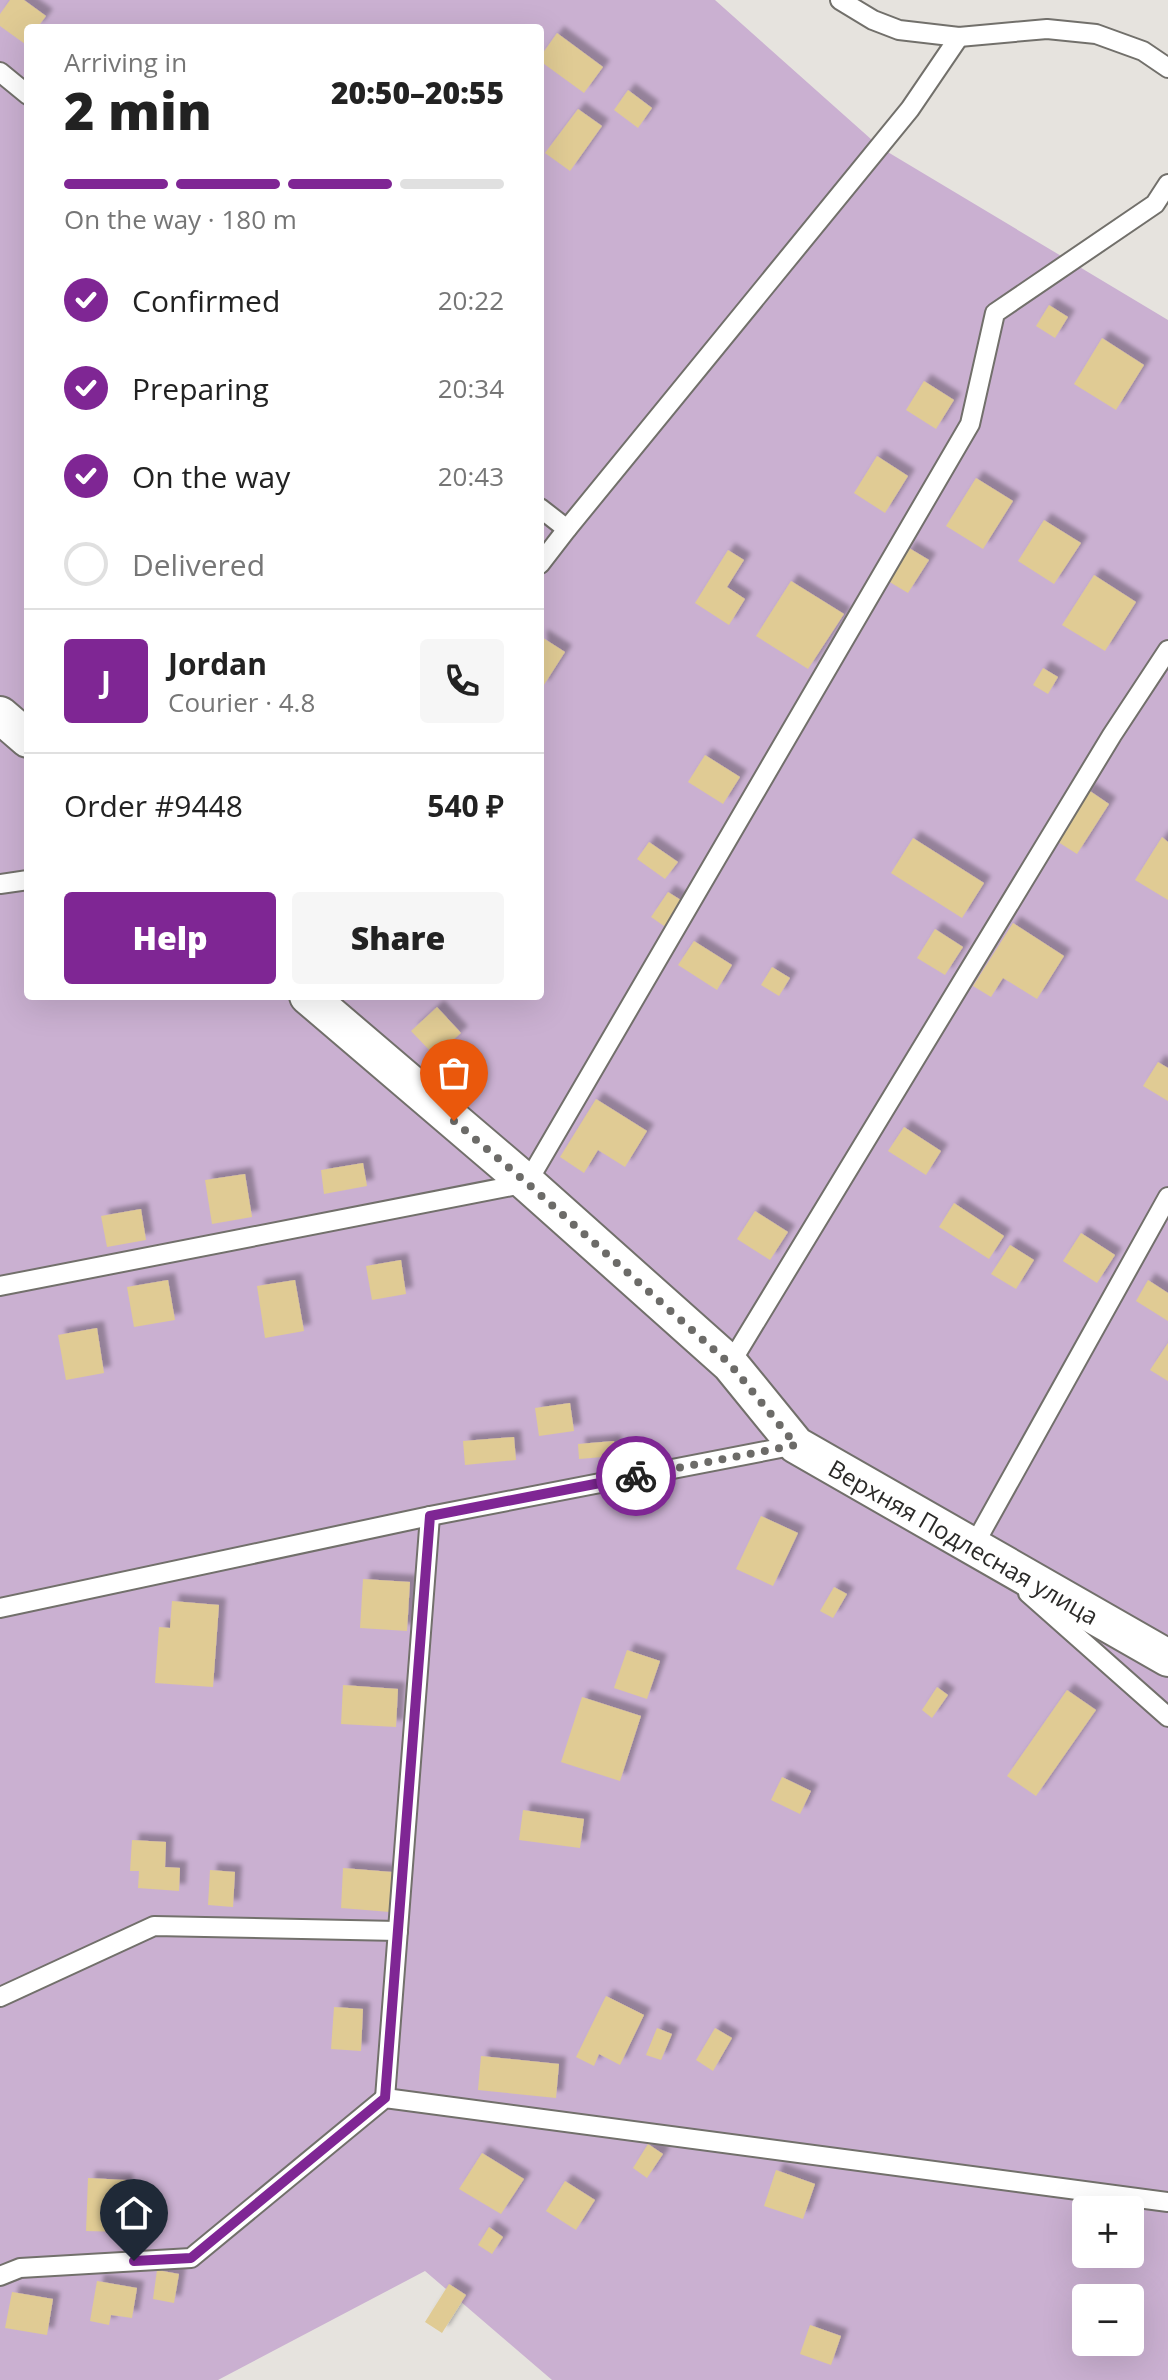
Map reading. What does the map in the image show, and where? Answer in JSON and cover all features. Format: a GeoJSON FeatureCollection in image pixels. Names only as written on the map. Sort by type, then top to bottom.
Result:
{"type":"FeatureCollection","features":[{"type":"Feature","properties":{"kind":"street"},"geometry":{"type":"LineString","coordinates":[[0,715],[24,736]]}},
{"type":"Feature","properties":{"kind":"street","name":"Верхняя Подлесная улица"},"geometry":{"type":"LineString","coordinates":[[313,1000],[527,1183],[730,1364],[796,1445],[1168,1658]]}},
{"type":"Feature","properties":{"kind":"lane"},"geometry":{"type":"LineString","coordinates":[[840,0],[873,20],[899,30],[959,37],[1047,29],[1096,34],[1143,51],[1168,68]]}},
{"type":"Feature","properties":{"kind":"lane"},"geometry":{"type":"LineString","coordinates":[[544,559],[910,109],[959,37]]}},
{"type":"Feature","properties":{"kind":"lane"},"geometry":{"type":"LineString","coordinates":[[0,72],[24,92]]}},
{"type":"Feature","properties":{"kind":"lane"},"geometry":{"type":"LineString","coordinates":[[0,1286],[527,1183],[970,424],[995,313],[1155,204],[1168,184]]}},
{"type":"Feature","properties":{"kind":"lane"},"geometry":{"type":"LineString","coordinates":[[544,511],[567,529]]}},
{"type":"Feature","properties":{"kind":"lane"},"geometry":{"type":"LineString","coordinates":[[730,1364],[1112,735],[1168,650]]}},
{"type":"Feature","properties":{"kind":"lane"},"geometry":{"type":"LineString","coordinates":[[0,884],[24,881]]}},
{"type":"Feature","properties":{"kind":"lane"},"geometry":{"type":"LineString","coordinates":[[1168,1197],[974,1545],[1168,1717]]}},
{"type":"Feature","properties":{"kind":"lane"},"geometry":{"type":"LineString","coordinates":[[0,1608],[430,1516],[796,1445]]}},
{"type":"Feature","properties":{"kind":"lane"},"geometry":{"type":"LineString","coordinates":[[0,2276],[20,2268],[191,2258],[385,2098],[430,1516]]}},
{"type":"Feature","properties":{"kind":"lane"},"geometry":{"type":"LineString","coordinates":[[0,1997],[154,1926],[398,1931]]}},
{"type":"Feature","properties":{"kind":"lane"},"geometry":{"type":"LineString","coordinates":[[385,2098],[1168,2202]]}},
{"type":"Feature","properties":{"kind":"shaded area"},"geometry":{"type":"Polygon","coordinates":[[[0,0],[715,0],[881,148],[1168,320],[1168,2380],[552,2380],[425,2271],[218,2380],[0,2380],[0,0]]]}},
{"type":"Feature","properties":{"kind":"building"},"geometry":{"type":"Polygon","coordinates":[[[10,0],[24,0],[46,16],[40,24],[24,24],[24,43],[0,26],[0,14],[10,0]]]}},
{"type":"Feature","properties":{"kind":"building"},"geometry":{"type":"Polygon","coordinates":[[[557,33],[603,67],[584,93],[544,64],[544,51],[557,33]]]}},
{"type":"Feature","properties":{"kind":"building"},"geometry":{"type":"Polygon","coordinates":[[[628,90],[652,108],[638,128],[614,110],[628,90]]]}},
{"type":"Feature","properties":{"kind":"building"},"geometry":{"type":"Polygon","coordinates":[[[578,109],[602,126],[570,171],[545,153],[578,109]]]}},
{"type":"Feature","properties":{"kind":"building"},"geometry":{"type":"Polygon","coordinates":[[[1049,305],[1068,317],[1055,338],[1036,326],[1049,305]]]}},
{"type":"Feature","properties":{"kind":"building"},"geometry":{"type":"Polygon","coordinates":[[[1102,338],[1144,365],[1116,410],[1074,384],[1102,338]]]}},
{"type":"Feature","properties":{"kind":"building"},"geometry":{"type":"Polygon","coordinates":[[[924,381],[954,400],[936,429],[906,410],[924,381]]]}},
{"type":"Feature","properties":{"kind":"building"},"geometry":{"type":"Polygon","coordinates":[[[877,456],[908,476],[885,513],[854,493],[877,456]]]}},
{"type":"Feature","properties":{"kind":"building"},"geometry":{"type":"Polygon","coordinates":[[[976,478],[1013,501],[983,549],[946,526],[976,478]]]}},
{"type":"Feature","properties":{"kind":"building"},"geometry":{"type":"Polygon","coordinates":[[[1044,520],[1081,543],[1054,584],[1018,561],[1044,520]]]}},
{"type":"Feature","properties":{"kind":"building"},"geometry":{"type":"Polygon","coordinates":[[[909,548],[929,560],[908,593],[888,581],[909,548]]]}},
{"type":"Feature","properties":{"kind":"building"},"geometry":{"type":"Polygon","coordinates":[[[728,550],[744,560],[727,587],[745,599],[729,625],[695,603],[728,550]]]}},
{"type":"Feature","properties":{"kind":"building"},"geometry":{"type":"Polygon","coordinates":[[[1094,575],[1136,602],[1105,651],[1062,625],[1094,575]]]}},
{"type":"Feature","properties":{"kind":"building"},"geometry":{"type":"Polygon","coordinates":[[[791,581],[844,614],[808,669],[756,636],[791,581]]]}},
{"type":"Feature","properties":{"kind":"building"},"geometry":{"type":"Polygon","coordinates":[[[544,639],[565,652],[544,685],[544,639]]]}},
{"type":"Feature","properties":{"kind":"building"},"geometry":{"type":"Polygon","coordinates":[[[1043,668],[1058,677],[1048,694],[1033,685],[1043,668]]]}},
{"type":"Feature","properties":{"kind":"building"},"geometry":{"type":"Polygon","coordinates":[[[705,755],[740,777],[723,804],[688,782],[705,755]]]}},
{"type":"Feature","properties":{"kind":"building"},"geometry":{"type":"Polygon","coordinates":[[[1087,789],[1109,804],[1077,854],[1055,840],[1087,789]]]}},
{"type":"Feature","properties":{"kind":"building"},"geometry":{"type":"Polygon","coordinates":[[[1162,837],[1168,842],[1168,900],[1135,880],[1162,837]]]}},
{"type":"Feature","properties":{"kind":"building"},"geometry":{"type":"Polygon","coordinates":[[[913,838],[984,883],[962,918],[891,873],[913,838]]]}},
{"type":"Feature","properties":{"kind":"building"},"geometry":{"type":"Polygon","coordinates":[[[649,842],[678,862],[665,879],[637,859],[649,842]]]}},
{"type":"Feature","properties":{"kind":"building"},"geometry":{"type":"Polygon","coordinates":[[[668,892],[684,902],[667,928],[651,917],[668,892]]]}},
{"type":"Feature","properties":{"kind":"building"},"geometry":{"type":"Polygon","coordinates":[[[1013,923],[1064,956],[1037,999],[1003,978],[991,997],[973,986],[1013,923]]]}},
{"type":"Feature","properties":{"kind":"building"},"geometry":{"type":"Polygon","coordinates":[[[935,929],[963,947],[945,975],[917,958],[935,929]]]}},
{"type":"Feature","properties":{"kind":"building"},"geometry":{"type":"Polygon","coordinates":[[[694,941],[732,965],[717,990],[678,965],[694,941]]]}},
{"type":"Feature","properties":{"kind":"building"},"geometry":{"type":"Polygon","coordinates":[[[772,967],[790,978],[779,996],[761,985],[772,967]]]}},
{"type":"Feature","properties":{"kind":"building"},"geometry":{"type":"Polygon","coordinates":[[[437,1007],[461,1033],[435,1056],[411,1031],[437,1007]]]}},
{"type":"Feature","properties":{"kind":"building"},"geometry":{"type":"Polygon","coordinates":[[[1158,1062],[1168,1068],[1168,1101],[1143,1086],[1158,1062]]]}},
{"type":"Feature","properties":{"kind":"building"},"geometry":{"type":"Polygon","coordinates":[[[596,1099],[647,1131],[625,1167],[598,1150],[584,1173],[560,1157],[596,1099]]]}},
{"type":"Feature","properties":{"kind":"building"},"geometry":{"type":"Polygon","coordinates":[[[904,1127],[941,1151],[926,1175],[888,1151],[904,1127]]]}},
{"type":"Feature","properties":{"kind":"building"},"geometry":{"type":"Polygon","coordinates":[[[363,1163],[367,1186],[324,1194],[321,1170],[363,1163]]]}},
{"type":"Feature","properties":{"kind":"building"},"geometry":{"type":"Polygon","coordinates":[[[245,1174],[252,1217],[212,1224],[205,1180],[245,1174]]]}},
{"type":"Feature","properties":{"kind":"building"},"geometry":{"type":"Polygon","coordinates":[[[954,1203],[1004,1236],[989,1259],[939,1227],[954,1203]]]}},
{"type":"Feature","properties":{"kind":"building"},"geometry":{"type":"Polygon","coordinates":[[[141,1209],[146,1240],[107,1247],[101,1216],[141,1209]]]}},
{"type":"Feature","properties":{"kind":"building"},"geometry":{"type":"Polygon","coordinates":[[[755,1211],[788,1232],[770,1260],[737,1239],[755,1211]]]}},
{"type":"Feature","properties":{"kind":"building"},"geometry":{"type":"Polygon","coordinates":[[[1081,1233],[1115,1255],[1097,1283],[1063,1261],[1081,1233]]]}},
{"type":"Feature","properties":{"kind":"building"},"geometry":{"type":"Polygon","coordinates":[[[1010,1245],[1034,1260],[1016,1289],[991,1274],[1010,1245]]]}},
{"type":"Feature","properties":{"kind":"building"},"geometry":{"type":"Polygon","coordinates":[[[401,1260],[406,1294],[372,1300],[366,1266],[401,1260]]]}},
{"type":"Feature","properties":{"kind":"building"},"geometry":{"type":"Polygon","coordinates":[[[168,1280],[175,1320],[134,1327],[127,1287],[168,1280]]]}},
{"type":"Feature","properties":{"kind":"building"},"geometry":{"type":"Polygon","coordinates":[[[295,1280],[304,1331],[265,1338],[257,1286],[295,1280]]]}},
{"type":"Feature","properties":{"kind":"building"},"geometry":{"type":"Polygon","coordinates":[[[1148,1280],[1168,1293],[1168,1321],[1136,1301],[1148,1280]]]}},
{"type":"Feature","properties":{"kind":"building"},"geometry":{"type":"Polygon","coordinates":[[[97,1328],[104,1373],[66,1380],[58,1335],[97,1328]]]}},
{"type":"Feature","properties":{"kind":"building"},"geometry":{"type":"Polygon","coordinates":[[[1168,1343],[1168,1381],[1150,1370],[1168,1343]]]}},
{"type":"Feature","properties":{"kind":"building"},"geometry":{"type":"Polygon","coordinates":[[[570,1403],[574,1431],[539,1436],[535,1408],[570,1403]]]}},
{"type":"Feature","properties":{"kind":"building"},"geometry":{"type":"Polygon","coordinates":[[[514,1437],[516,1460],[465,1465],[463,1441],[514,1437]]]}},
{"type":"Feature","properties":{"kind":"building"},"geometry":{"type":"Polygon","coordinates":[[[614,1441],[615,1456],[579,1459],[578,1444],[614,1441]]]}},
{"type":"Feature","properties":{"kind":"building"},"geometry":{"type":"Polygon","coordinates":[[[761,1516],[798,1533],[773,1586],[736,1569],[761,1516]]]}},
{"type":"Feature","properties":{"kind":"building"},"geometry":{"type":"Polygon","coordinates":[[[363,1579],[410,1582],[407,1631],[360,1628],[363,1579]]]}},
{"type":"Feature","properties":{"kind":"building"},"geometry":{"type":"Polygon","coordinates":[[[834,1587],[847,1594],[833,1618],[820,1611],[834,1587]]]}},
{"type":"Feature","properties":{"kind":"building"},"geometry":{"type":"Polygon","coordinates":[[[172,1601],[219,1605],[213,1687],[155,1683],[159,1627],[170,1628],[172,1601]]]}},
{"type":"Feature","properties":{"kind":"building"},"geometry":{"type":"Polygon","coordinates":[[[627,1650],[660,1661],[647,1699],[614,1688],[627,1650]]]}},
{"type":"Feature","properties":{"kind":"building"},"geometry":{"type":"Polygon","coordinates":[[[343,1685],[398,1689],[396,1727],[341,1724],[343,1685]]]}},
{"type":"Feature","properties":{"kind":"building"},"geometry":{"type":"Polygon","coordinates":[[[937,1687],[948,1695],[932,1718],[922,1710],[937,1687]]]}},
{"type":"Feature","properties":{"kind":"building"},"geometry":{"type":"Polygon","coordinates":[[[1067,1690],[1096,1710],[1036,1796],[1007,1776],[1067,1690]]]}},
{"type":"Feature","properties":{"kind":"building"},"geometry":{"type":"Polygon","coordinates":[[[582,1697],[641,1716],[620,1781],[561,1762],[582,1697]]]}},
{"type":"Feature","properties":{"kind":"building"},"geometry":{"type":"Polygon","coordinates":[[[782,1777],[811,1791],[800,1814],[771,1800],[782,1777]]]}},
{"type":"Feature","properties":{"kind":"building"},"geometry":{"type":"Polygon","coordinates":[[[523,1810],[584,1819],[580,1848],[519,1840],[523,1810]]]}},
{"type":"Feature","properties":{"kind":"building"},"geometry":{"type":"Polygon","coordinates":[[[132,1840],[166,1842],[165,1867],[180,1868],[179,1891],[138,1888],[139,1871],[130,1871],[132,1840]]]}},
{"type":"Feature","properties":{"kind":"building"},"geometry":{"type":"Polygon","coordinates":[[[343,1868],[392,1872],[390,1912],[341,1908],[343,1868]]]}},
{"type":"Feature","properties":{"kind":"building"},"geometry":{"type":"Polygon","coordinates":[[[210,1870],[235,1872],[233,1907],[208,1905],[210,1870]]]}},
{"type":"Feature","properties":{"kind":"building"},"geometry":{"type":"Polygon","coordinates":[[[606,1996],[644,2015],[620,2065],[599,2054],[594,2066],[576,2057],[606,1996]]]}},
{"type":"Feature","properties":{"kind":"building"},"geometry":{"type":"Polygon","coordinates":[[[334,2007],[363,2009],[361,2051],[331,2049],[334,2007]]]}},
{"type":"Feature","properties":{"kind":"building"},"geometry":{"type":"Polygon","coordinates":[[[657,2028],[672,2034],[661,2060],[646,2055],[657,2028]]]}},
{"type":"Feature","properties":{"kind":"building"},"geometry":{"type":"Polygon","coordinates":[[[715,2028],[732,2038],[713,2071],[696,2060],[715,2028]]]}},
{"type":"Feature","properties":{"kind":"building"},"geometry":{"type":"Polygon","coordinates":[[[481,2056],[559,2064],[556,2098],[478,2090],[481,2056]]]}},
{"type":"Feature","properties":{"kind":"building"},"geometry":{"type":"Polygon","coordinates":[[[648,2144],[663,2154],[647,2178],[633,2168],[648,2144]]]}},
{"type":"Feature","properties":{"kind":"building"},"geometry":{"type":"Polygon","coordinates":[[[482,2153],[524,2179],[501,2214],[459,2189],[482,2153]]]}},
{"type":"Feature","properties":{"kind":"building"},"geometry":{"type":"Polygon","coordinates":[[[776,2170],[815,2184],[803,2219],[764,2206],[776,2170]]]}},
{"type":"Feature","properties":{"kind":"building"},"geometry":{"type":"Polygon","coordinates":[[[88,2178],[126,2180],[125,2232],[86,2231],[88,2178]]]}},
{"type":"Feature","properties":{"kind":"building"},"geometry":{"type":"Polygon","coordinates":[[[565,2181],[595,2200],[576,2230],[546,2211],[565,2181]]]}},
{"type":"Feature","properties":{"kind":"building"},"geometry":{"type":"Polygon","coordinates":[[[489,2227],[503,2237],[492,2254],[478,2245],[489,2227]]]}},
{"type":"Feature","properties":{"kind":"building"},"geometry":{"type":"Polygon","coordinates":[[[157,2270],[179,2274],[174,2303],[153,2299],[157,2270]]]}},
{"type":"Feature","properties":{"kind":"building"},"geometry":{"type":"Polygon","coordinates":[[[97,2281],[137,2288],[132,2318],[111,2315],[109,2325],[90,2321],[97,2281]]]}},
{"type":"Feature","properties":{"kind":"building"},"geometry":{"type":"Polygon","coordinates":[[[449,2284],[466,2295],[442,2333],[425,2322],[449,2284]]]}},
{"type":"Feature","properties":{"kind":"building"},"geometry":{"type":"Polygon","coordinates":[[[12,2292],[53,2299],[47,2335],[5,2328],[12,2292]]]}},
{"type":"Feature","properties":{"kind":"building"},"geometry":{"type":"Polygon","coordinates":[[[810,2325],[841,2336],[831,2365],[800,2354],[810,2325]]]}},
{"type":"Feature","properties":{"kind":"way so far"},"geometry":{"type":"LineString","coordinates":[[454,1121],[730,1364],[796,1445],[636,1476]]}},
{"type":"Feature","properties":{"kind":"route"},"geometry":{"type":"LineString","coordinates":[[134,2261],[191,2258],[385,2098],[430,1516],[636,1476]]}}]}
